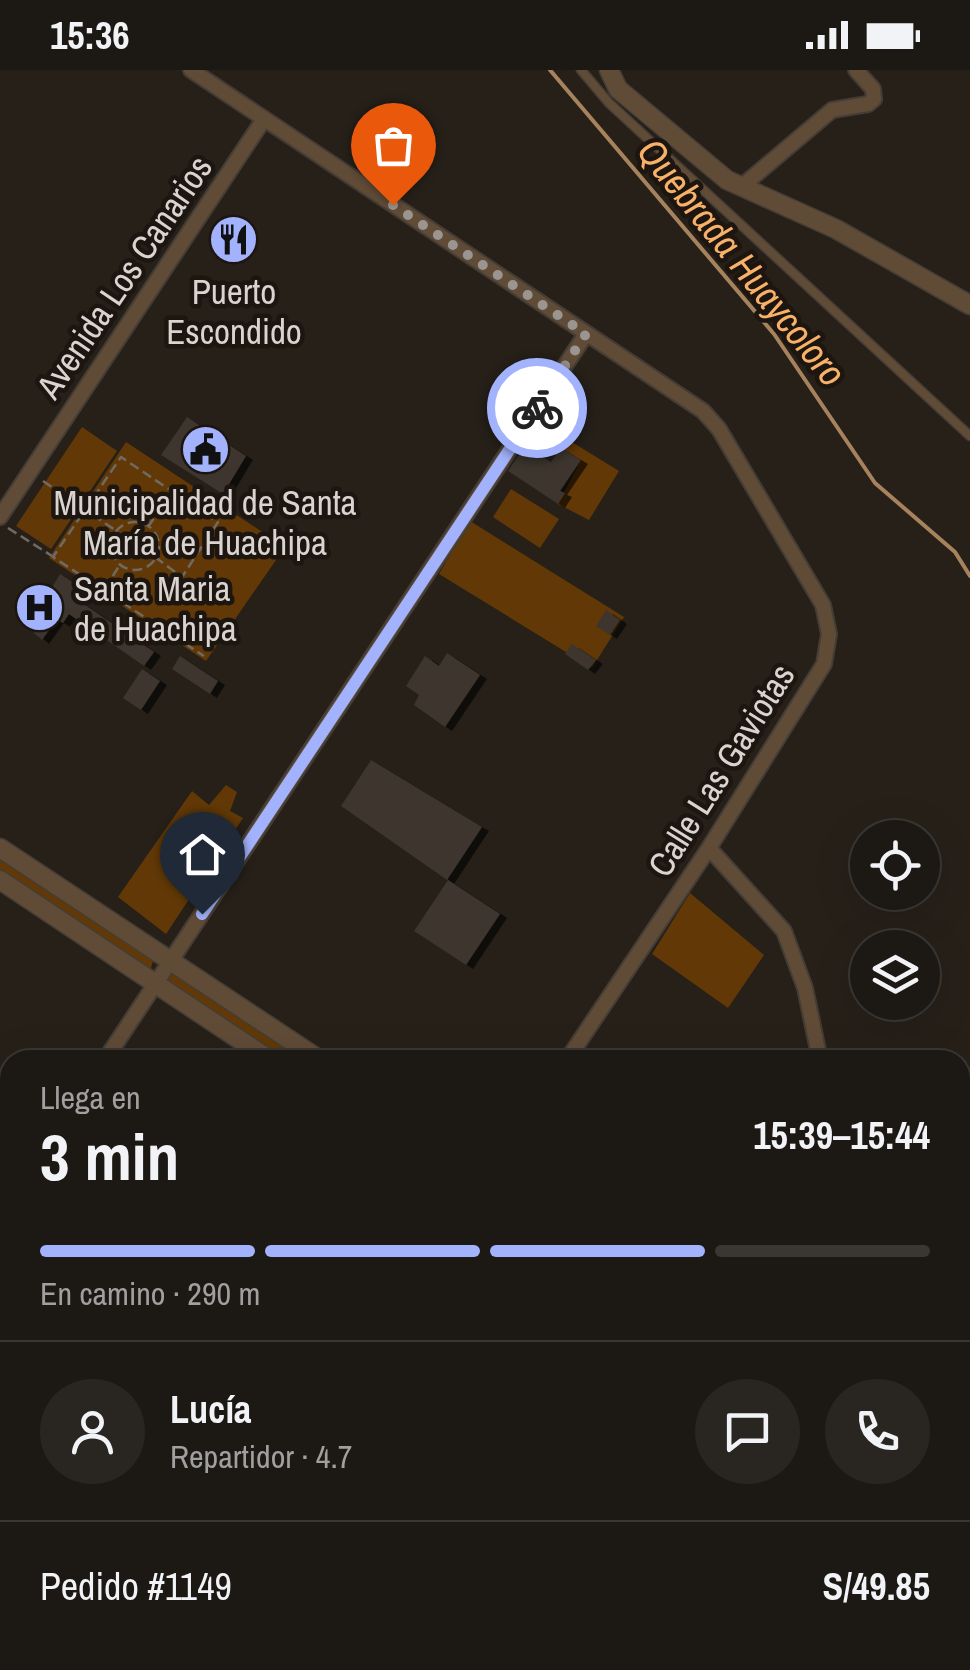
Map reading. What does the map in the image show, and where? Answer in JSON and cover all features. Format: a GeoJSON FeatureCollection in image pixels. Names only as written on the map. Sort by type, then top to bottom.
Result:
{"type":"FeatureCollection","features":[{"type":"Feature","properties":{"kind":"street","name":"Calle Las Gaviotas"},"geometry":{"type":"LineString","coordinates":[[191,70],[703,411],[719,429],[823,606],[829,634],[824,664],[709,848],[574,1050]]}},
{"type":"Feature","properties":{"kind":"street"},"geometry":{"type":"LineString","coordinates":[[609,70],[618,88],[664,130],[741,187],[836,229],[970,305]]}},
{"type":"Feature","properties":{"kind":"street"},"geometry":{"type":"LineString","coordinates":[[741,187],[832,110],[868,104],[874,99],[873,89],[856,70]]}},
{"type":"Feature","properties":{"kind":"street","name":"Avenida Los Canarios"},"geometry":{"type":"LineString","coordinates":[[0,520],[264,119]]}},
{"type":"Feature","properties":{"kind":"street"},"geometry":{"type":"LineString","coordinates":[[112,1050],[586,334]]}},
{"type":"Feature","properties":{"kind":"street"},"geometry":{"type":"LineString","coordinates":[[0,848],[305,1050]]}},
{"type":"Feature","properties":{"kind":"street"},"geometry":{"type":"LineString","coordinates":[[709,848],[784,931],[805,988],[818,1050]]}},
{"type":"Feature","properties":{"kind":"street"},"geometry":{"type":"LineString","coordinates":[[0,880],[255,1050]]}},
{"type":"Feature","properties":{"kind":"lane"},"geometry":{"type":"LineString","coordinates":[[581,70],[610,103],[970,436]]}},
{"type":"Feature","properties":{"kind":"path"},"geometry":{"type":"LineString","coordinates":[[53,557],[121,458],[218,522],[182,577],[155,558]]}},
{"type":"Feature","properties":{"kind":"path"},"geometry":{"type":"LineString","coordinates":[[30,472],[116,530]]}},
{"type":"Feature","properties":{"kind":"path"},"geometry":{"type":"LineString","coordinates":[[148,526],[172,492]]}},
{"type":"Feature","properties":{"kind":"path"},"geometry":{"type":"LineString","coordinates":[[0,520],[204,656]]}},
{"type":"Feature","properties":{"kind":"path"},"geometry":{"type":"LineString","coordinates":[[130,522],[148,526],[158,544],[155,558],[142,568],[120,565],[111,545],[116,530],[130,522]]}},
{"type":"Feature","properties":{"kind":"path"},"geometry":{"type":"LineString","coordinates":[[104,590],[120,565]]}},
{"type":"Feature","properties":{"kind":"shaded area"},"geometry":{"type":"Polygon","coordinates":[[[541,423],[619,471],[589,520],[558,504],[581,460],[553,443],[544,454],[530,442],[541,423]]]}},
{"type":"Feature","properties":{"kind":"shaded area"},"geometry":{"type":"Polygon","coordinates":[[[82,427],[117,451],[51,549],[16,526],[82,427]]]}},
{"type":"Feature","properties":{"kind":"shaded area"},"geometry":{"type":"Polygon","coordinates":[[[126,442],[285,547],[206,661],[49,558],[126,442]]]}},
{"type":"Feature","properties":{"kind":"shaded area"},"geometry":{"type":"Polygon","coordinates":[[[511,489],[559,519],[540,548],[493,517],[511,489]]]}},
{"type":"Feature","properties":{"kind":"shaded area"},"geometry":{"type":"Polygon","coordinates":[[[470,521],[624,617],[592,668],[439,574],[470,521]]]}},
{"type":"Feature","properties":{"kind":"shaded area"},"geometry":{"type":"Polygon","coordinates":[[[226,785],[237,792],[230,811],[243,818],[166,934],[118,897],[192,791],[209,805],[226,785]]]}},
{"type":"Feature","properties":{"kind":"shaded area"},"geometry":{"type":"Polygon","coordinates":[[[0,857],[154,958],[150,971],[0,873],[0,857]]]}},
{"type":"Feature","properties":{"kind":"shaded area"},"geometry":{"type":"Polygon","coordinates":[[[690,893],[764,955],[728,1008],[652,954],[690,893]]]}},
{"type":"Feature","properties":{"kind":"shaded area"},"geometry":{"type":"Polygon","coordinates":[[[172,971],[292,1050],[267,1050],[165,983],[165,974],[172,971]]]}},
{"type":"Feature","properties":{"kind":"building"},"geometry":{"type":"Polygon","coordinates":[[[187,417],[246,456],[223,494],[161,455],[187,417]]]}},
{"type":"Feature","properties":{"kind":"building"},"geometry":{"type":"Polygon","coordinates":[[[525,446],[551,462],[561,448],[581,460],[560,491],[565,493],[558,504],[508,471],[525,446]]]}},
{"type":"Feature","properties":{"kind":"building"},"geometry":{"type":"Polygon","coordinates":[[[60,574],[85,590],[78,600],[154,652],[144,666],[69,614],[63,623],[57,619],[42,640],[34,633],[54,606],[44,601],[60,574]]]}},
{"type":"Feature","properties":{"kind":"building"},"geometry":{"type":"Polygon","coordinates":[[[606,610],[620,620],[610,635],[596,626],[606,610]]]}},
{"type":"Feature","properties":{"kind":"building"},"geometry":{"type":"Polygon","coordinates":[[[572,644],[596,660],[588,670],[565,654],[572,644]]]}},
{"type":"Feature","properties":{"kind":"building"},"geometry":{"type":"Polygon","coordinates":[[[447,653],[480,675],[445,727],[414,705],[419,695],[406,686],[425,656],[439,666],[447,653]]]}},
{"type":"Feature","properties":{"kind":"building"},"geometry":{"type":"Polygon","coordinates":[[[180,656],[218,681],[210,694],[172,669],[180,656]]]}},
{"type":"Feature","properties":{"kind":"building"},"geometry":{"type":"Polygon","coordinates":[[[142,669],[160,681],[141,710],[123,698],[142,669]]]}},
{"type":"Feature","properties":{"kind":"building"},"geometry":{"type":"Polygon","coordinates":[[[371,760],[482,827],[447,880],[341,806],[371,760]]]}},
{"type":"Feature","properties":{"kind":"building"},"geometry":{"type":"Polygon","coordinates":[[[448,880],[500,914],[466,965],[414,931],[448,880]]]}},
{"type":"Feature","properties":{"kind":"waterway","name":"Quebrada Huaycoloro"},"geometry":{"type":"LineString","coordinates":[[550,70],[774,334],[875,483],[955,552],[970,576]]}},
{"type":"Feature","properties":{"kind":"way so far"},"geometry":{"type":"LineString","coordinates":[[393,205],[586,334],[537,408]]}},
{"type":"Feature","properties":{"kind":"place","name":"Puerto Escondido"},"geometry":{"type":"Point","coordinates":[234,239]}},
{"type":"Feature","properties":{"kind":"place","name":"Municipalidad de Santa María de Huachipa"},"geometry":{"type":"Point","coordinates":[205,450]}},
{"type":"Feature","properties":{"kind":"place","name":"Santa Maria de Huachipa"},"geometry":{"type":"Point","coordinates":[39,608]}},
{"type":"Feature","properties":{"kind":"route"},"geometry":{"type":"LineString","coordinates":[[202,914],[537,408]]}}]}
